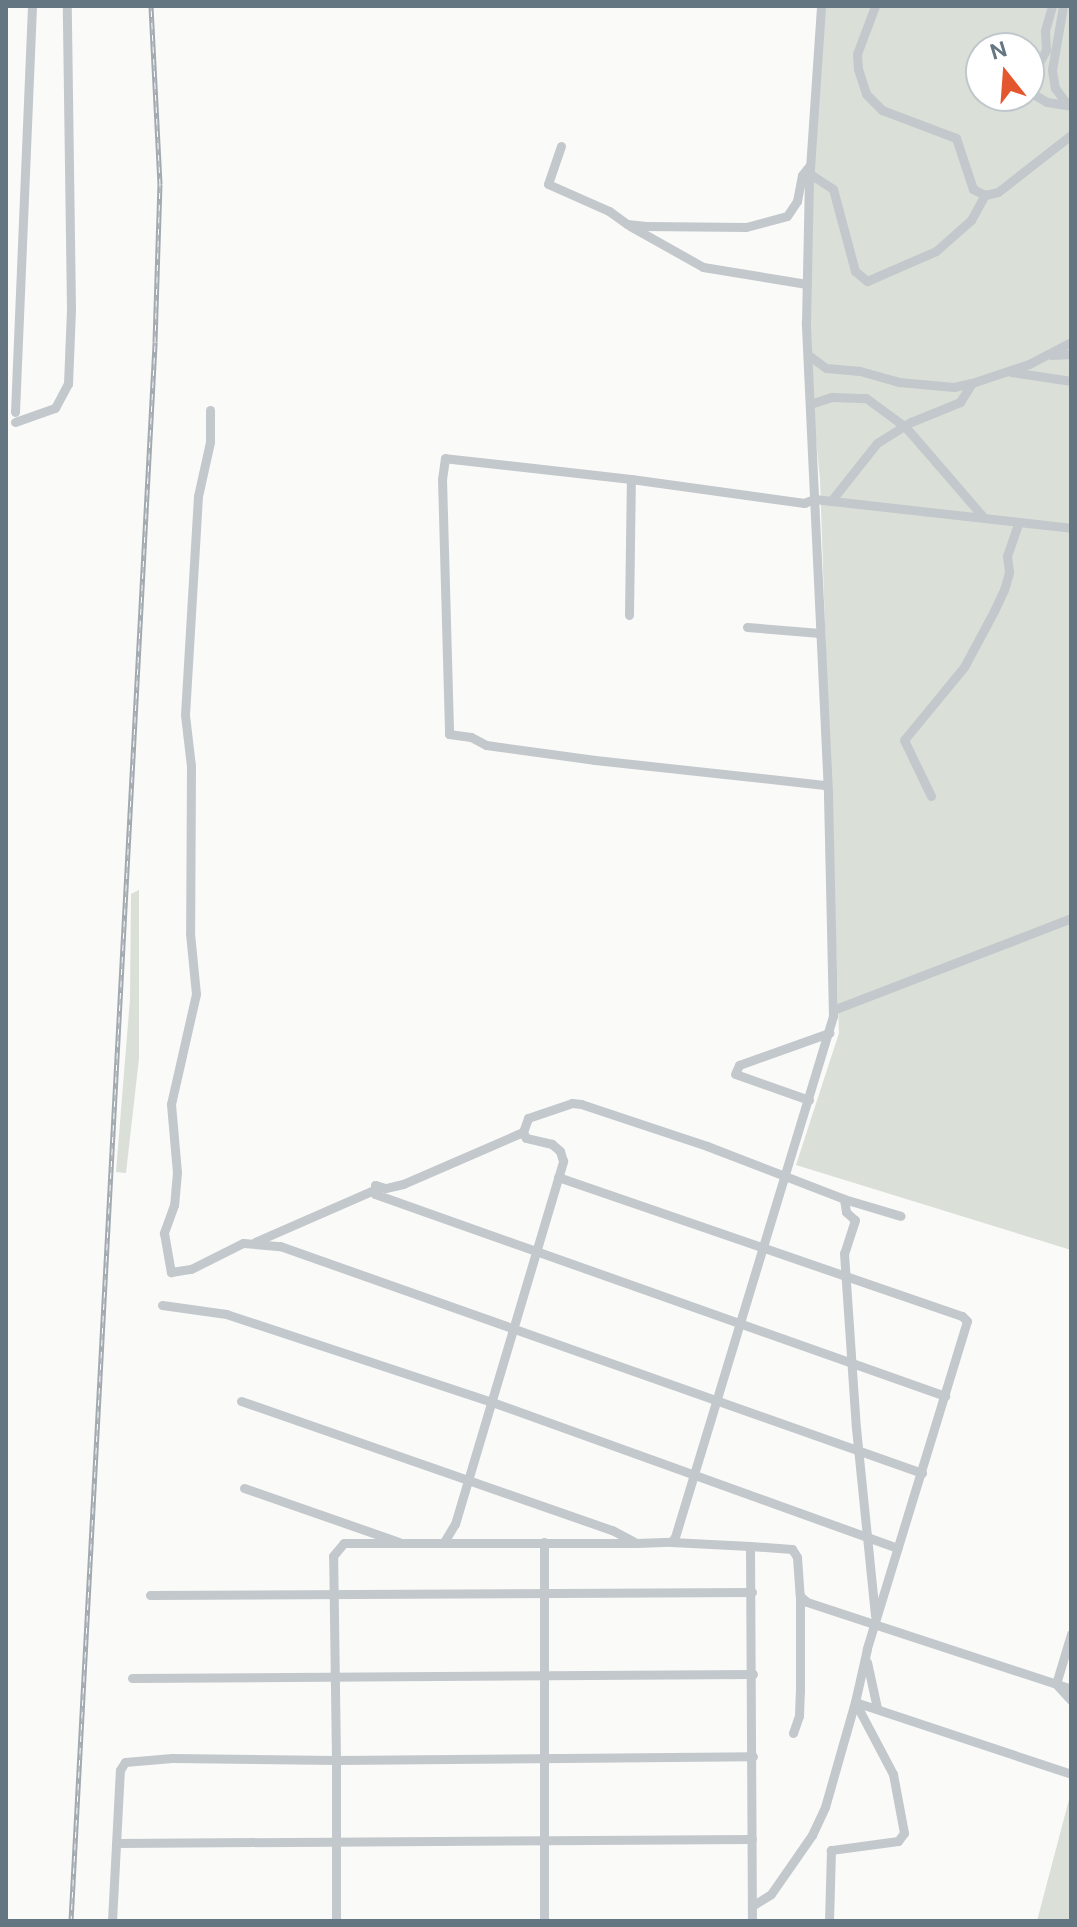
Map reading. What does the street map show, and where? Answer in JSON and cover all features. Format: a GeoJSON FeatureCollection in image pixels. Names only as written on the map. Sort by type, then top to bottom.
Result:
{"type":"FeatureCollection","features":[{"type":"Feature","properties":{"kind":"street"},"geometry":{"type":"LineString","coordinates":[[32,6],[15,417],[55,408],[65,396],[68,384],[71,310],[67,6]]}},
{"type":"Feature","properties":{"kind":"street"},"geometry":{"type":"LineString","coordinates":[[671,1542],[718,1400],[829,1033],[833,1010],[807,284],[810,174],[821,6]]}},
{"type":"Feature","properties":{"kind":"street"},"geometry":{"type":"LineString","coordinates":[[875,6],[857,54],[866,94],[882,110],[956,138],[973,189],[985,195],[998,192],[1071,135]]}},
{"type":"Feature","properties":{"kind":"street"},"geometry":{"type":"LineString","coordinates":[[1052,6],[1045,31],[1046,50],[1033,73],[1033,94],[1047,102],[1069,105]]}},
{"type":"Feature","properties":{"kind":"street"},"geometry":{"type":"LineString","coordinates":[[1063,6],[1052,70],[1055,88],[1069,105]]}},
{"type":"Feature","properties":{"kind":"street"},"geometry":{"type":"LineString","coordinates":[[561,146],[548,184],[609,211],[703,267],[807,284]]}},
{"type":"Feature","properties":{"kind":"street"},"geometry":{"type":"LineString","coordinates":[[627,224],[734,227],[787,216],[797,201],[802,175],[812,162]]}},
{"type":"Feature","properties":{"kind":"street"},"geometry":{"type":"LineString","coordinates":[[810,174],[833,189],[855,271],[867,281],[936,251],[971,220],[985,195]]}},
{"type":"Feature","properties":{"kind":"street"},"geometry":{"type":"LineString","coordinates":[[808,355],[826,368],[860,371],[899,382],[954,387],[1008,372],[1071,342]]}},
{"type":"Feature","properties":{"kind":"street"},"geometry":{"type":"LineString","coordinates":[[1048,355],[1071,354]]}},
{"type":"Feature","properties":{"kind":"street"},"geometry":{"type":"LineString","coordinates":[[1008,372],[1071,381]]}},
{"type":"Feature","properties":{"kind":"street"},"geometry":{"type":"LineString","coordinates":[[831,501],[877,443],[911,422],[960,402],[972,383]]}},
{"type":"Feature","properties":{"kind":"street"},"geometry":{"type":"LineString","coordinates":[[810,404],[832,397],[866,398],[907,428],[984,518]]}},
{"type":"Feature","properties":{"kind":"street"},"geometry":{"type":"LineString","coordinates":[[210,410],[210,442],[198,496],[185,715],[191,750],[190,933],[196,994],[173,1087],[177,1172],[174,1205],[164,1233],[171,1272],[191,1269],[243,1243],[280,1246],[922,1473]]}},
{"type":"Feature","properties":{"kind":"street"},"geometry":{"type":"LineString","coordinates":[[827,785],[595,760],[486,745],[471,737],[449,734],[442,479],[445,458],[804,503],[814,499],[1071,528]]}},
{"type":"Feature","properties":{"kind":"street"},"geometry":{"type":"LineString","coordinates":[[629,615],[631,479]]}},
{"type":"Feature","properties":{"kind":"street"},"geometry":{"type":"LineString","coordinates":[[931,796],[904,740],[964,667],[994,611],[1004,590],[1009,572],[1007,556],[1019,522]]}},
{"type":"Feature","properties":{"kind":"street"},"geometry":{"type":"LineString","coordinates":[[747,627],[820,633]]}},
{"type":"Feature","properties":{"kind":"street"},"geometry":{"type":"LineString","coordinates":[[833,1010],[1071,918]]}},
{"type":"Feature","properties":{"kind":"street"},"geometry":{"type":"LineString","coordinates":[[809,1100],[735,1074],[739,1065],[829,1033]]}},
{"type":"Feature","properties":{"kind":"street"},"geometry":{"type":"LineString","coordinates":[[444,1542],[455,1524],[563,1161],[560,1151],[552,1144],[532,1142],[523,1132],[524,1122],[538,1112],[581,1104],[785,1174],[844,1199],[901,1216]]}},
{"type":"Feature","properties":{"kind":"street"},"geometry":{"type":"LineString","coordinates":[[255,1242],[374,1190],[375,1185],[385,1188],[403,1184],[523,1132]]}},
{"type":"Feature","properties":{"kind":"street"},"geometry":{"type":"LineString","coordinates":[[558,1177],[762,1250],[965,1317],[945,1396],[875,1622],[825,1807],[812,1835],[771,1894],[752,1906]]}},
{"type":"Feature","properties":{"kind":"street"},"geometry":{"type":"LineString","coordinates":[[374,1190],[378,1196],[536,1254],[945,1396]]}},
{"type":"Feature","properties":{"kind":"street"},"geometry":{"type":"LineString","coordinates":[[844,1199],[846,1212],[855,1220],[844,1253],[858,1450],[875,1622]]}},
{"type":"Feature","properties":{"kind":"street"},"geometry":{"type":"LineString","coordinates":[[162,1305],[226,1314],[492,1402],[898,1548]]}},
{"type":"Feature","properties":{"kind":"street"},"geometry":{"type":"LineString","coordinates":[[241,1401],[612,1530],[636,1543]]}},
{"type":"Feature","properties":{"kind":"street"},"geometry":{"type":"LineString","coordinates":[[244,1488],[402,1543]]}},
{"type":"Feature","properties":{"kind":"street"},"geometry":{"type":"LineString","coordinates":[[544,1542],[544,1921]]}},
{"type":"Feature","properties":{"kind":"street"},"geometry":{"type":"LineString","coordinates":[[336,1921],[333,1556],[344,1543],[671,1542],[792,1549],[797,1557],[800,1596],[799,1716],[793,1733]]}},
{"type":"Feature","properties":{"kind":"street"},"geometry":{"type":"LineString","coordinates":[[750,1546],[752,1921]]}},
{"type":"Feature","properties":{"kind":"street"},"geometry":{"type":"LineString","coordinates":[[150,1595],[752,1592]]}},
{"type":"Feature","properties":{"kind":"street"},"geometry":{"type":"LineString","coordinates":[[800,1596],[807,1602],[1071,1689]]}},
{"type":"Feature","properties":{"kind":"street"},"geometry":{"type":"LineString","coordinates":[[1056,1684],[1071,1634]]}},
{"type":"Feature","properties":{"kind":"street"},"geometry":{"type":"LineString","coordinates":[[866,1658],[877,1708]]}},
{"type":"Feature","properties":{"kind":"street"},"geometry":{"type":"LineString","coordinates":[[132,1678],[753,1674]]}},
{"type":"Feature","properties":{"kind":"street"},"geometry":{"type":"LineString","coordinates":[[1056,1684],[1071,1700]]}},
{"type":"Feature","properties":{"kind":"street"},"geometry":{"type":"LineString","coordinates":[[855,1702],[1069,1773]]}},
{"type":"Feature","properties":{"kind":"street"},"geometry":{"type":"LineString","coordinates":[[829,1921],[831,1850],[898,1841],[904,1833],[893,1774],[855,1702]]}},
{"type":"Feature","properties":{"kind":"street"},"geometry":{"type":"LineString","coordinates":[[112,1921],[120,1770],[130,1759],[753,1756]]}},
{"type":"Feature","properties":{"kind":"street"},"geometry":{"type":"LineString","coordinates":[[116,1843],[752,1839]]}},
{"type":"Feature","properties":{"kind":"shaded area"},"geometry":{"type":"Polygon","coordinates":[[[819,6],[1071,6],[1071,1250],[796,1165],[839,1033],[820,480],[808,355],[819,6]]]}},
{"type":"Feature","properties":{"kind":"shaded area"},"geometry":{"type":"Polygon","coordinates":[[[139,890],[139,1058],[126,1173],[116,1172],[130,999],[131,894],[139,890]]]}},
{"type":"Feature","properties":{"kind":"shaded area"},"geometry":{"type":"Polygon","coordinates":[[[1071,1792],[1071,1921],[1037,1921],[1071,1792]]]}},
{"type":"Feature","properties":{"kind":"railway"},"geometry":{"type":"LineString","coordinates":[[71,1921],[155,342],[160,184],[151,6]]}}]}
